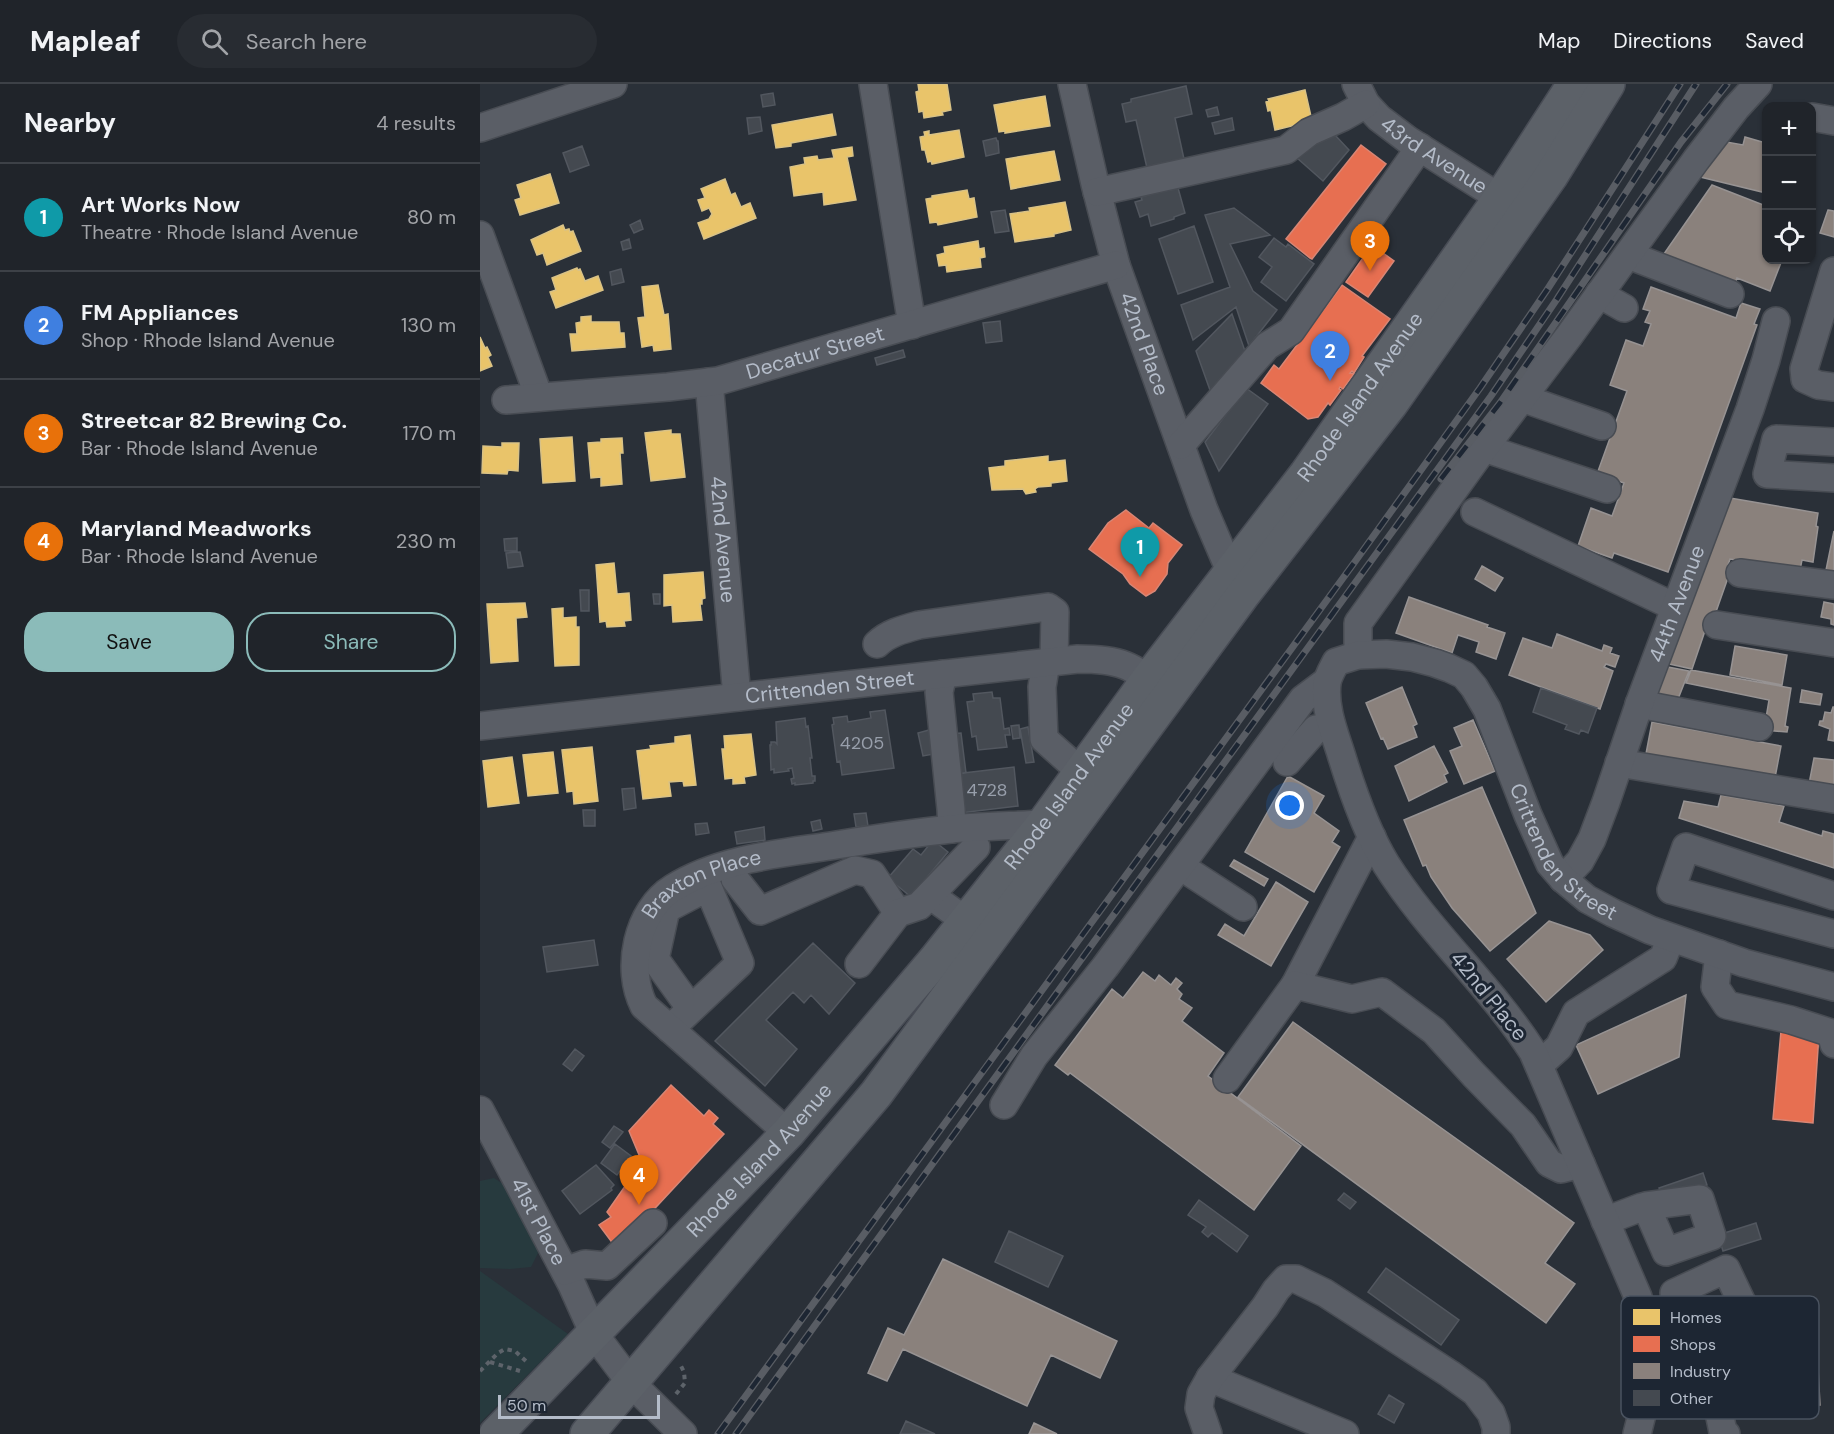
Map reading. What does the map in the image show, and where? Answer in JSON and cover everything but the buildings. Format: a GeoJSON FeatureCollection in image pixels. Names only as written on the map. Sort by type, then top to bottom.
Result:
{"type":"FeatureCollection","features":[{"type":"Feature","properties":{"kind":"main road","name":"Rhode Island Avenue"},"geometry":{"type":"LineString","coordinates":[[587,1434],[876,1094],[1160,686],[1236,584],[1391,404],[1513,206],[1574,84]]}},
{"type":"Feature","properties":{"kind":"main road","name":"Rhode Island Avenue"},"geometry":{"type":"LineString","coordinates":[[1513,206],[1551,176],[1608,84]]}},
{"type":"Feature","properties":{"kind":"main road","name":"Rhode Island Avenue"},"geometry":{"type":"LineString","coordinates":[[496,1434],[788,1133],[935,960],[1043,824],[1081,772],[1160,686]]}},
{"type":"Feature","properties":{"kind":"street"},"geometry":{"type":"LineString","coordinates":[[480,128],[613,84]]}},
{"type":"Feature","properties":{"kind":"street"},"geometry":{"type":"LineString","coordinates":[[873,84],[912,325]]}},
{"type":"Feature","properties":{"kind":"street","name":"42nd Place"},"geometry":{"type":"LineString","coordinates":[[1072,84],[1116,265],[1181,445],[1236,584]]}},
{"type":"Feature","properties":{"kind":"street"},"geometry":{"type":"LineString","coordinates":[[1004,1105],[1035,1056],[1105,967],[1303,699],[1327,681],[1336,662],[1358,655],[1358,624],[1484,448],[1736,108],[1758,84]]}},
{"type":"Feature","properties":{"kind":"street"},"geometry":{"type":"LineString","coordinates":[[1097,192],[1286,150],[1309,132],[1343,117],[1361,94]]}},
{"type":"Feature","properties":{"kind":"street","name":"43rd Avenue"},"geometry":{"type":"LineString","coordinates":[[1361,94],[1379,118],[1513,206]]}},
{"type":"Feature","properties":{"kind":"street"},"geometry":{"type":"LineString","coordinates":[[1816,118],[1834,121]]}},
{"type":"Feature","properties":{"kind":"street"},"geometry":{"type":"LineString","coordinates":[[1181,445],[1267,346],[1291,331],[1420,147]]}},
{"type":"Feature","properties":{"kind":"street"},"geometry":{"type":"LineString","coordinates":[[480,236],[539,397]]}},
{"type":"Feature","properties":{"kind":"street"},"geometry":{"type":"LineString","coordinates":[[1628,255],[1730,294]]}},
{"type":"Feature","properties":{"kind":"street","name":"Decatur Street"},"geometry":{"type":"LineString","coordinates":[[507,400],[718,381],[1116,265]]}},
{"type":"Feature","properties":{"kind":"street"},"geometry":{"type":"LineString","coordinates":[[1834,271],[1804,369],[1805,379],[1818,385],[1834,387]]}},
{"type":"Feature","properties":{"kind":"street"},"geometry":{"type":"LineString","coordinates":[[1599,294],[1624,308]]}},
{"type":"Feature","properties":{"kind":"street","name":"44th Avenue"},"geometry":{"type":"LineString","coordinates":[[1563,879],[1580,861],[1592,839],[1639,704],[1750,410],[1776,321]]}},
{"type":"Feature","properties":{"kind":"street","name":"42nd Avenue"},"geometry":{"type":"LineString","coordinates":[[709,382],[736,697]]}},
{"type":"Feature","properties":{"kind":"street"},"geometry":{"type":"LineString","coordinates":[[1522,398],[1602,426]]}},
{"type":"Feature","properties":{"kind":"street"},"geometry":{"type":"LineString","coordinates":[[1834,442],[1776,439],[1767,474],[1834,478]]}},
{"type":"Feature","properties":{"kind":"street"},"geometry":{"type":"LineString","coordinates":[[1484,448],[1607,489]]}},
{"type":"Feature","properties":{"kind":"street"},"geometry":{"type":"LineString","coordinates":[[1475,512],[1675,607]]}},
{"type":"Feature","properties":{"kind":"street"},"geometry":{"type":"LineString","coordinates":[[1740,573],[1834,585]]}},
{"type":"Feature","properties":{"kind":"street"},"geometry":{"type":"LineString","coordinates":[[877,644],[900,630],[919,625],[1048,607],[1055,612],[1050,662],[1042,687],[1044,739],[1081,772]]}},
{"type":"Feature","properties":{"kind":"street"},"geometry":{"type":"LineString","coordinates":[[1717,625],[1834,643]]}},
{"type":"Feature","properties":{"kind":"street","name":"Crittenden Street"},"geometry":{"type":"LineString","coordinates":[[1358,655],[1386,654],[1412,657],[1435,663],[1464,675],[1487,709],[1540,845],[1550,864],[1563,879],[1587,898],[1613,913],[1671,938],[1744,963],[1834,987]]}},
{"type":"Feature","properties":{"kind":"street","name":"Crittenden Street"},"geometry":{"type":"LineString","coordinates":[[480,726],[1078,659],[1104,659],[1121,663],[1160,686]]}},
{"type":"Feature","properties":{"kind":"street"},"geometry":{"type":"LineString","coordinates":[[944,674],[939,692],[952,829]]}},
{"type":"Feature","properties":{"kind":"street","name":"42nd Place"},"geometry":{"type":"LineString","coordinates":[[1327,681],[1328,706],[1338,746],[1372,837],[1386,864],[1420,911],[1518,1029],[1533,1052],[1637,1296]]}},
{"type":"Feature","properties":{"kind":"street"},"geometry":{"type":"LineString","coordinates":[[1639,704],[1759,728]]}},
{"type":"Feature","properties":{"kind":"street"},"geometry":{"type":"LineString","coordinates":[[1301,746],[1338,746]]}},
{"type":"Feature","properties":{"kind":"street"},"geometry":{"type":"LineString","coordinates":[[1619,763],[1834,799]]}},
{"type":"Feature","properties":{"kind":"street","name":"Braxton Place"},"geometry":{"type":"LineString","coordinates":[[788,1133],[644,1006],[636,986],[635,963],[638,937],[659,898],[673,887],[707,871],[751,858],[952,829],[1043,824]]}},
{"type":"Feature","properties":{"kind":"street"},"geometry":{"type":"LineString","coordinates":[[1227,1079],[1295,985],[1372,837]]}},
{"type":"Feature","properties":{"kind":"street"},"geometry":{"type":"LineString","coordinates":[[859,964],[898,913],[919,906],[976,847]]}},
{"type":"Feature","properties":{"kind":"street"},"geometry":{"type":"LineString","coordinates":[[1834,896],[1686,847],[1671,890],[1834,934]]}},
{"type":"Feature","properties":{"kind":"street"},"geometry":{"type":"LineString","coordinates":[[1180,866],[1243,907]]}},
{"type":"Feature","properties":{"kind":"street"},"geometry":{"type":"LineString","coordinates":[[735,879],[760,911],[855,870],[872,874],[898,913]]}},
{"type":"Feature","properties":{"kind":"street"},"geometry":{"type":"LineString","coordinates":[[930,895],[966,921]]}},
{"type":"Feature","properties":{"kind":"street"},"geometry":{"type":"LineString","coordinates":[[1539,1065],[1559,1047],[1576,1013],[1663,958],[1671,938]]}},
{"type":"Feature","properties":{"kind":"street"},"geometry":{"type":"LineString","coordinates":[[1719,954],[1715,987],[1727,1005],[1831,1032],[1834,1044]]}},
{"type":"Feature","properties":{"kind":"street"},"geometry":{"type":"LineString","coordinates":[[1791,1020],[1805,979]]}},
{"type":"Feature","properties":{"kind":"street"},"geometry":{"type":"LineString","coordinates":[[1295,985],[1352,999],[1382,992],[1434,1031],[1523,1125],[1550,1163],[1561,1169],[1581,1164]]}},
{"type":"Feature","properties":{"kind":"street"},"geometry":{"type":"LineString","coordinates":[[670,1029],[691,1009]]}},
{"type":"Feature","properties":{"kind":"street","name":"41st Place"},"geometry":{"type":"LineString","coordinates":[[480,1110],[565,1271],[594,1334],[631,1383],[683,1434]]}},
{"type":"Feature","properties":{"kind":"street"},"geometry":{"type":"LineString","coordinates":[[1605,1221],[1646,1206]]}},
{"type":"Feature","properties":{"kind":"street"},"geometry":{"type":"LineString","coordinates":[[565,1271],[585,1264],[607,1266],[653,1223]]}},
{"type":"Feature","properties":{"kind":"street"},"geometry":{"type":"LineString","coordinates":[[1208,1434],[1199,1408],[1200,1394],[1286,1279],[1296,1279],[1325,1293],[1475,1392],[1491,1413],[1496,1434]]}},
{"type":"Feature","properties":{"kind":"street"},"geometry":{"type":"LineString","coordinates":[[1210,1378],[1345,1434]]}},
{"type":"Feature","properties":{"kind":"street","name":"42nd Place"},"geometry":{"type":"LineString","coordinates":[[1637,1434],[1640,1419]]}},
{"type":"Feature","properties":{"kind":"street"},"geometry":{"type":"LineString","coordinates":[[1719,1419],[1723,1432],[1726,1434]]}},
{"type":"Feature","properties":{"kind":"path"},"geometry":{"type":"LineString","coordinates":[[480,1371],[505,1349],[515,1351],[529,1364]]}},
{"type":"Feature","properties":{"kind":"green space"},"geometry":{"type":"Polygon","coordinates":[[[494,1178],[508,1187],[536,1239],[538,1253],[531,1267],[480,1268],[480,1181],[494,1178]]]}},
{"type":"Feature","properties":{"kind":"green space"},"geometry":{"type":"Polygon","coordinates":[[[480,1271],[568,1334],[480,1423],[480,1271]]]}},
{"type":"Feature","properties":{"kind":"railway"},"geometry":{"type":"LineString","coordinates":[[718,1434],[1480,388],[1547,290],[1680,84]]}},
{"type":"Feature","properties":{"kind":"railway"},"geometry":{"type":"LineString","coordinates":[[736,1434],[1491,396],[1557,299],[1696,84]]}},
{"type":"Feature","properties":{"kind":"railway"},"geometry":{"type":"LineString","coordinates":[[1441,479],[1500,403],[1681,142],[1727,84]]}},
{"type":"Feature","properties":{"kind":"place","name":"Streetcar 82 Brewing Co."},"geometry":{"type":"Point","coordinates":[1370,271]}},
{"type":"Feature","properties":{"kind":"place","name":"FM Appliances"},"geometry":{"type":"Point","coordinates":[1330,381]}},
{"type":"Feature","properties":{"kind":"place","name":"Art Works Now"},"geometry":{"type":"Point","coordinates":[1140,577]}},
{"type":"Feature","properties":{"kind":"place","name":"Maryland Meadworks"},"geometry":{"type":"Point","coordinates":[639,1205]}}]}
